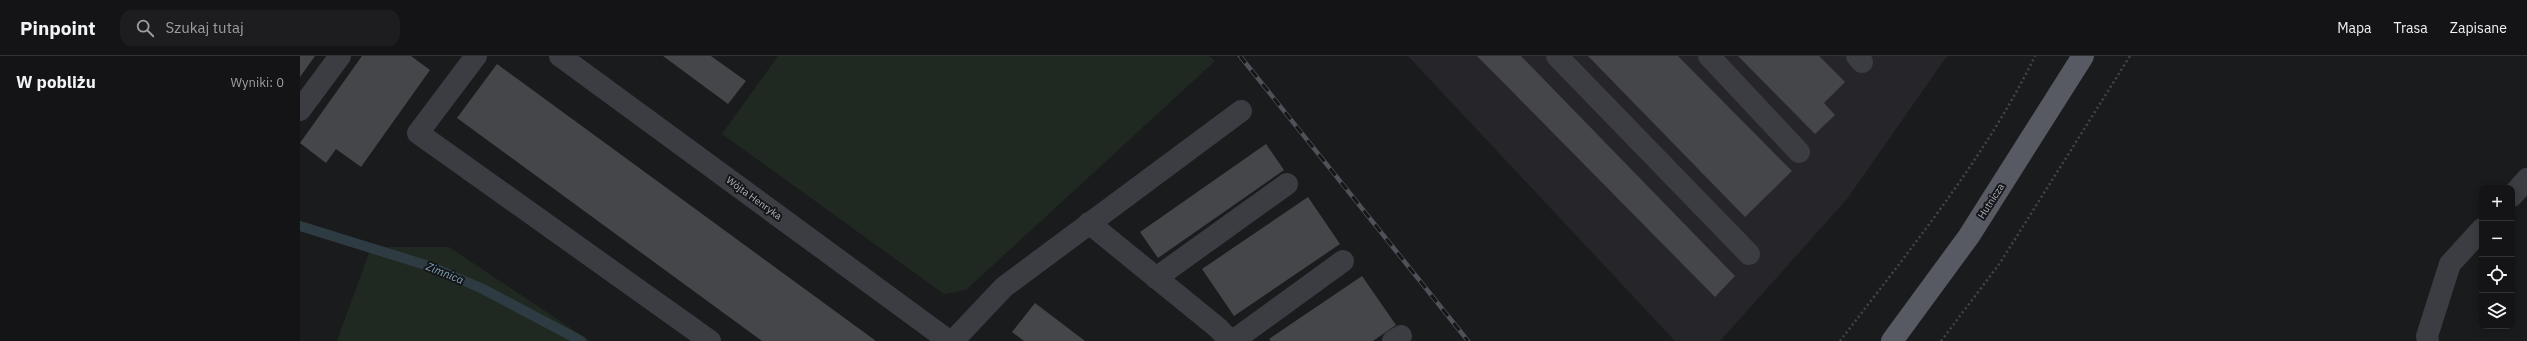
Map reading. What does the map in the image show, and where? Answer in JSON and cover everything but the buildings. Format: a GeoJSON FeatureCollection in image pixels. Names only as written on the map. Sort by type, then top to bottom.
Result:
{"type":"FeatureCollection","features":[{"type":"Feature","properties":{"kind":"main road"},"geometry":{"type":"LineString","coordinates":[[2063,89],[2073,56]]}},
{"type":"Feature","properties":{"kind":"main road","name":"Hutnicza"},"geometry":{"type":"LineString","coordinates":[[1892,341],[1969,236],[2083,56]]}},
{"type":"Feature","properties":{"kind":"street"},"geometry":{"type":"LineString","coordinates":[[300,110],[340,56]]}},
{"type":"Feature","properties":{"kind":"street"},"geometry":{"type":"LineString","coordinates":[[476,56],[418,133],[710,341]]}},
{"type":"Feature","properties":{"kind":"street","name":"Wójta Henryka"},"geometry":{"type":"LineString","coordinates":[[560,56],[949,341]]}},
{"type":"Feature","properties":{"kind":"street"},"geometry":{"type":"LineString","coordinates":[[1557,56],[1749,254]]}},
{"type":"Feature","properties":{"kind":"street"},"geometry":{"type":"LineString","coordinates":[[1709,56],[1799,152]]}},
{"type":"Feature","properties":{"kind":"street"},"geometry":{"type":"LineString","coordinates":[[953,341],[1004,287],[1241,111]]}},
{"type":"Feature","properties":{"kind":"street"},"geometry":{"type":"LineString","coordinates":[[2515,193],[2527,179]]}},
{"type":"Feature","properties":{"kind":"street"},"geometry":{"type":"LineString","coordinates":[[1156,278],[1287,184]]}},
{"type":"Feature","properties":{"kind":"street"},"geometry":{"type":"LineString","coordinates":[[1089,223],[1232,341],[1343,261]]}},
{"type":"Feature","properties":{"kind":"street"},"geometry":{"type":"LineString","coordinates":[[2428,341],[2427,336],[2450,264],[2479,232]]}},
{"type":"Feature","properties":{"kind":"path"},"geometry":{"type":"LineString","coordinates":[[1840,341],[1932,222],[2018,91],[2035,56]]}},
{"type":"Feature","properties":{"kind":"path"},"geometry":{"type":"LineString","coordinates":[[1941,341],[2000,263],[2130,56]]}},
{"type":"Feature","properties":{"kind":"shaded area"},"geometry":{"type":"Polygon","coordinates":[[[778,56],[1209,56],[1215,61],[966,290],[944,294],[722,134],[778,56]]]}},
{"type":"Feature","properties":{"kind":"shaded area"},"geometry":{"type":"Polygon","coordinates":[[[1408,56],[1947,56],[1847,199],[1720,341],[1675,341],[1408,56]]]}},
{"type":"Feature","properties":{"kind":"shaded area"},"geometry":{"type":"Polygon","coordinates":[[[371,247],[449,247],[590,341],[337,341],[371,247]]]}},
{"type":"Feature","properties":{"kind":"waterway","name":"Zimnica"},"geometry":{"type":"LineString","coordinates":[[300,226],[432,267],[483,289],[581,341]]}},
{"type":"Feature","properties":{"kind":"railway"},"geometry":{"type":"LineString","coordinates":[[1240,56],[1468,341]]}}]}
